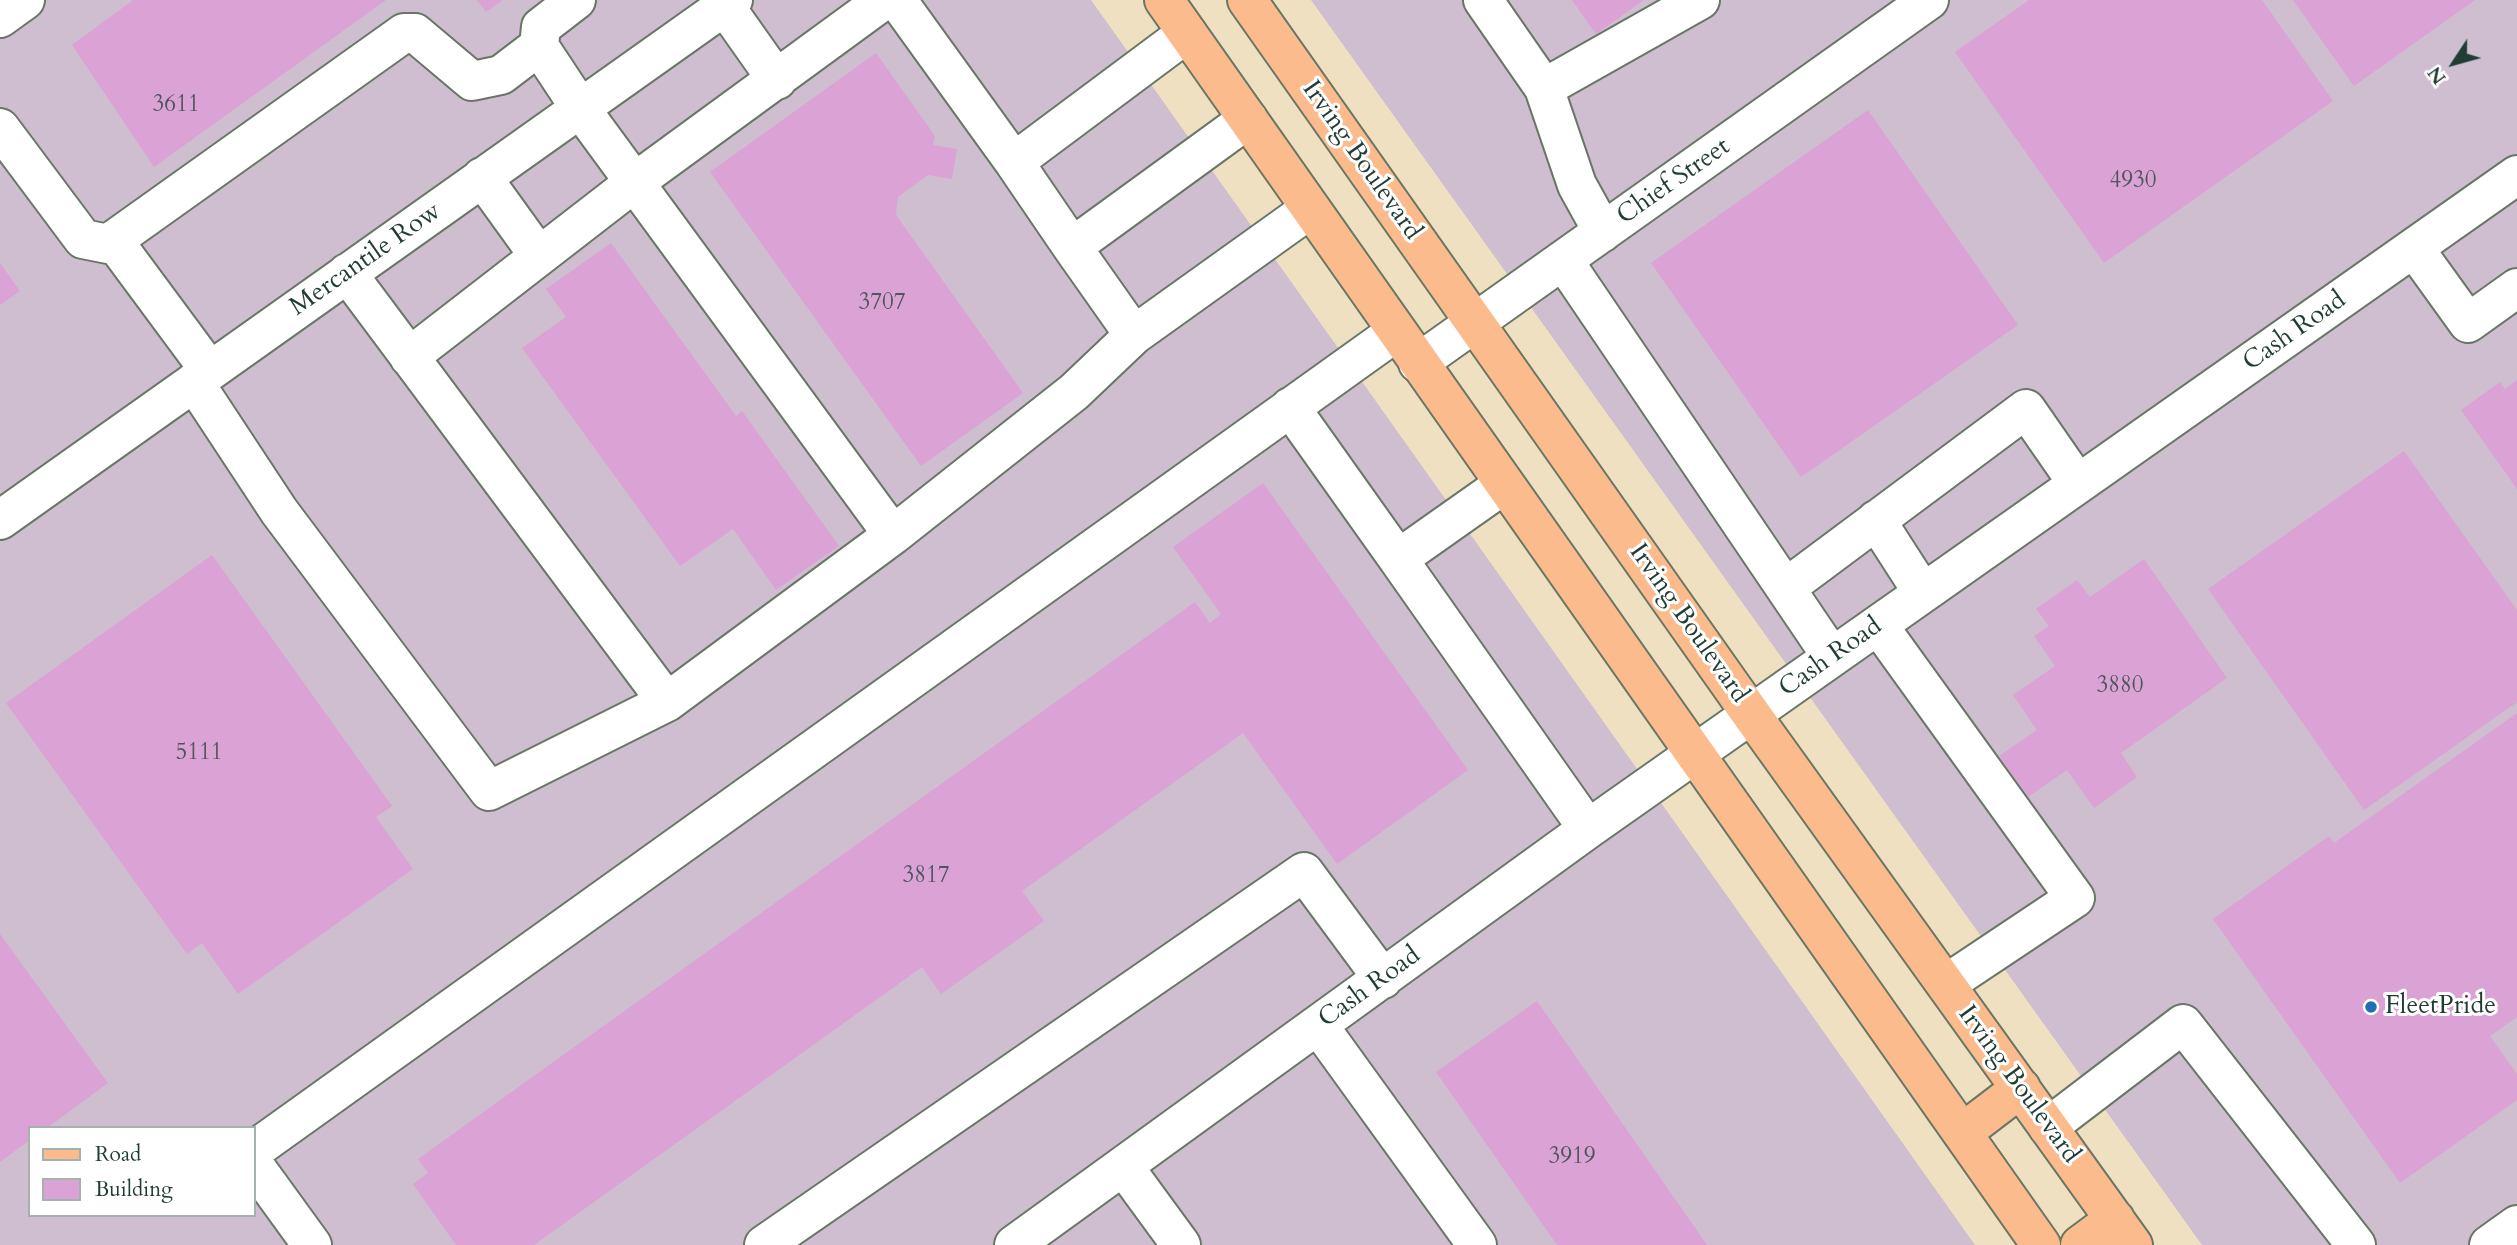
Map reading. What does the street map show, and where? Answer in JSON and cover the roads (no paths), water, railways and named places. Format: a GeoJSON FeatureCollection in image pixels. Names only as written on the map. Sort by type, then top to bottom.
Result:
{"type":"FeatureCollection","features":[{"type":"Feature","properties":{"kind":"main road"},"geometry":{"type":"LineString","coordinates":[[1164,0],[1503,485],[2041,1245]]}},
{"type":"Feature","properties":{"kind":"main road","name":"Irving Boulevard"},"geometry":{"type":"LineString","coordinates":[[1247,0],[1751,714],[2124,1232]]}},
{"type":"Feature","properties":{"kind":"main road"},"geometry":{"type":"LineString","coordinates":[[1962,1133],[2021,1088]]}},
{"type":"Feature","properties":{"kind":"main road"},"geometry":{"type":"LineString","coordinates":[[2080,1245],[2124,1232]]}},
{"type":"Feature","properties":{"kind":"street"},"geometry":{"type":"LineString","coordinates":[[0,18],[25,0]]}},
{"type":"Feature","properties":{"kind":"street"},"geometry":{"type":"LineString","coordinates":[[576,0],[541,27],[539,46],[580,108],[893,535]]}},
{"type":"Feature","properties":{"kind":"street"},"geometry":{"type":"LineString","coordinates":[[409,357],[635,182],[884,0]]}},
{"type":"Feature","properties":{"kind":"street"},"geometry":{"type":"LineString","coordinates":[[897,0],[1134,335]]}},
{"type":"Feature","properties":{"kind":"street"},"geometry":{"type":"LineString","coordinates":[[1483,0],[1544,88],[1577,185],[1603,232]]}},
{"type":"Feature","properties":{"kind":"street"},"geometry":{"type":"LineString","coordinates":[[1544,88],[1700,0]]}},
{"type":"Feature","properties":{"kind":"street","name":"Chief Street"},"geometry":{"type":"LineString","coordinates":[[1418,363],[1929,0]]}},
{"type":"Feature","properties":{"kind":"street"},"geometry":{"type":"LineString","coordinates":[[729,3],[777,80]]}},
{"type":"Feature","properties":{"kind":"street","name":"Mercantile Row"},"geometry":{"type":"LineString","coordinates":[[0,520],[729,3]]}},
{"type":"Feature","properties":{"kind":"street"},"geometry":{"type":"LineString","coordinates":[[0,128],[83,239],[108,244],[404,33],[415,33],[472,81],[501,75],[539,46]]}},
{"type":"Feature","properties":{"kind":"street"},"geometry":{"type":"LineString","coordinates":[[1014,162],[1187,33]]}},
{"type":"Feature","properties":{"kind":"street"},"geometry":{"type":"LineString","coordinates":[[1072,247],[1248,119]]}},
{"type":"Feature","properties":{"kind":"street","name":"Cash Road"},"geometry":{"type":"LineString","coordinates":[[1014,1245],[1588,829],[2517,175]]}},
{"type":"Feature","properties":{"kind":"street"},"geometry":{"type":"LineString","coordinates":[[482,177],[540,256]]}},
{"type":"Feature","properties":{"kind":"street"},"geometry":{"type":"LineString","coordinates":[[113,240],[202,377],[279,511],[489,791],[667,702],[893,535],[1074,392],[1134,335],[1310,209]]}},
{"type":"Feature","properties":{"kind":"street"},"geometry":{"type":"LineString","coordinates":[[2414,248],[2468,323],[2517,288]]}},
{"type":"Feature","properties":{"kind":"street"},"geometry":{"type":"LineString","coordinates":[[1563,261],[1787,587],[1832,657]]}},
{"type":"Feature","properties":{"kind":"street"},"geometry":{"type":"LineString","coordinates":[[347,273],[667,702]]}},
{"type":"Feature","properties":{"kind":"street"},"geometry":{"type":"LineString","coordinates":[[256,1149],[1396,332]]}},
{"type":"Feature","properties":{"kind":"street"},"geometry":{"type":"LineString","coordinates":[[1290,407],[1588,829]]}},
{"type":"Feature","properties":{"kind":"street"},"geometry":{"type":"LineString","coordinates":[[1787,587],[2026,409],[2078,484]]}},
{"type":"Feature","properties":{"kind":"street"},"geometry":{"type":"LineString","coordinates":[[1398,559],[1503,485]]}},
{"type":"Feature","properties":{"kind":"street"},"geometry":{"type":"LineString","coordinates":[[1876,520],[1923,593]]}},
{"type":"Feature","properties":{"kind":"street"},"geometry":{"type":"LineString","coordinates":[[1878,625],[2076,898],[1946,984]]}},
{"type":"Feature","properties":{"kind":"street"},"geometry":{"type":"LineString","coordinates":[[764,1245],[1304,872],[1383,979]]}},
{"type":"Feature","properties":{"kind":"street"},"geometry":{"type":"LineString","coordinates":[[2048,1127],[2183,1024],[2356,1245]]}},
{"type":"Feature","properties":{"kind":"street"},"geometry":{"type":"LineString","coordinates":[[1318,1025],[1477,1245]]}},
{"type":"Feature","properties":{"kind":"street"},"geometry":{"type":"LineString","coordinates":[[1124,1167],[1181,1245]]}},
{"type":"Feature","properties":{"kind":"street"},"geometry":{"type":"LineString","coordinates":[[256,1168],[312,1245]]}},
{"type":"Feature","properties":{"kind":"street"},"geometry":{"type":"LineString","coordinates":[[2489,1245],[2517,1225]]}},
{"type":"Feature","properties":{"kind":"place","name":"FleetPride"},"geometry":{"type":"Point","coordinates":[2371,1007]}}]}
